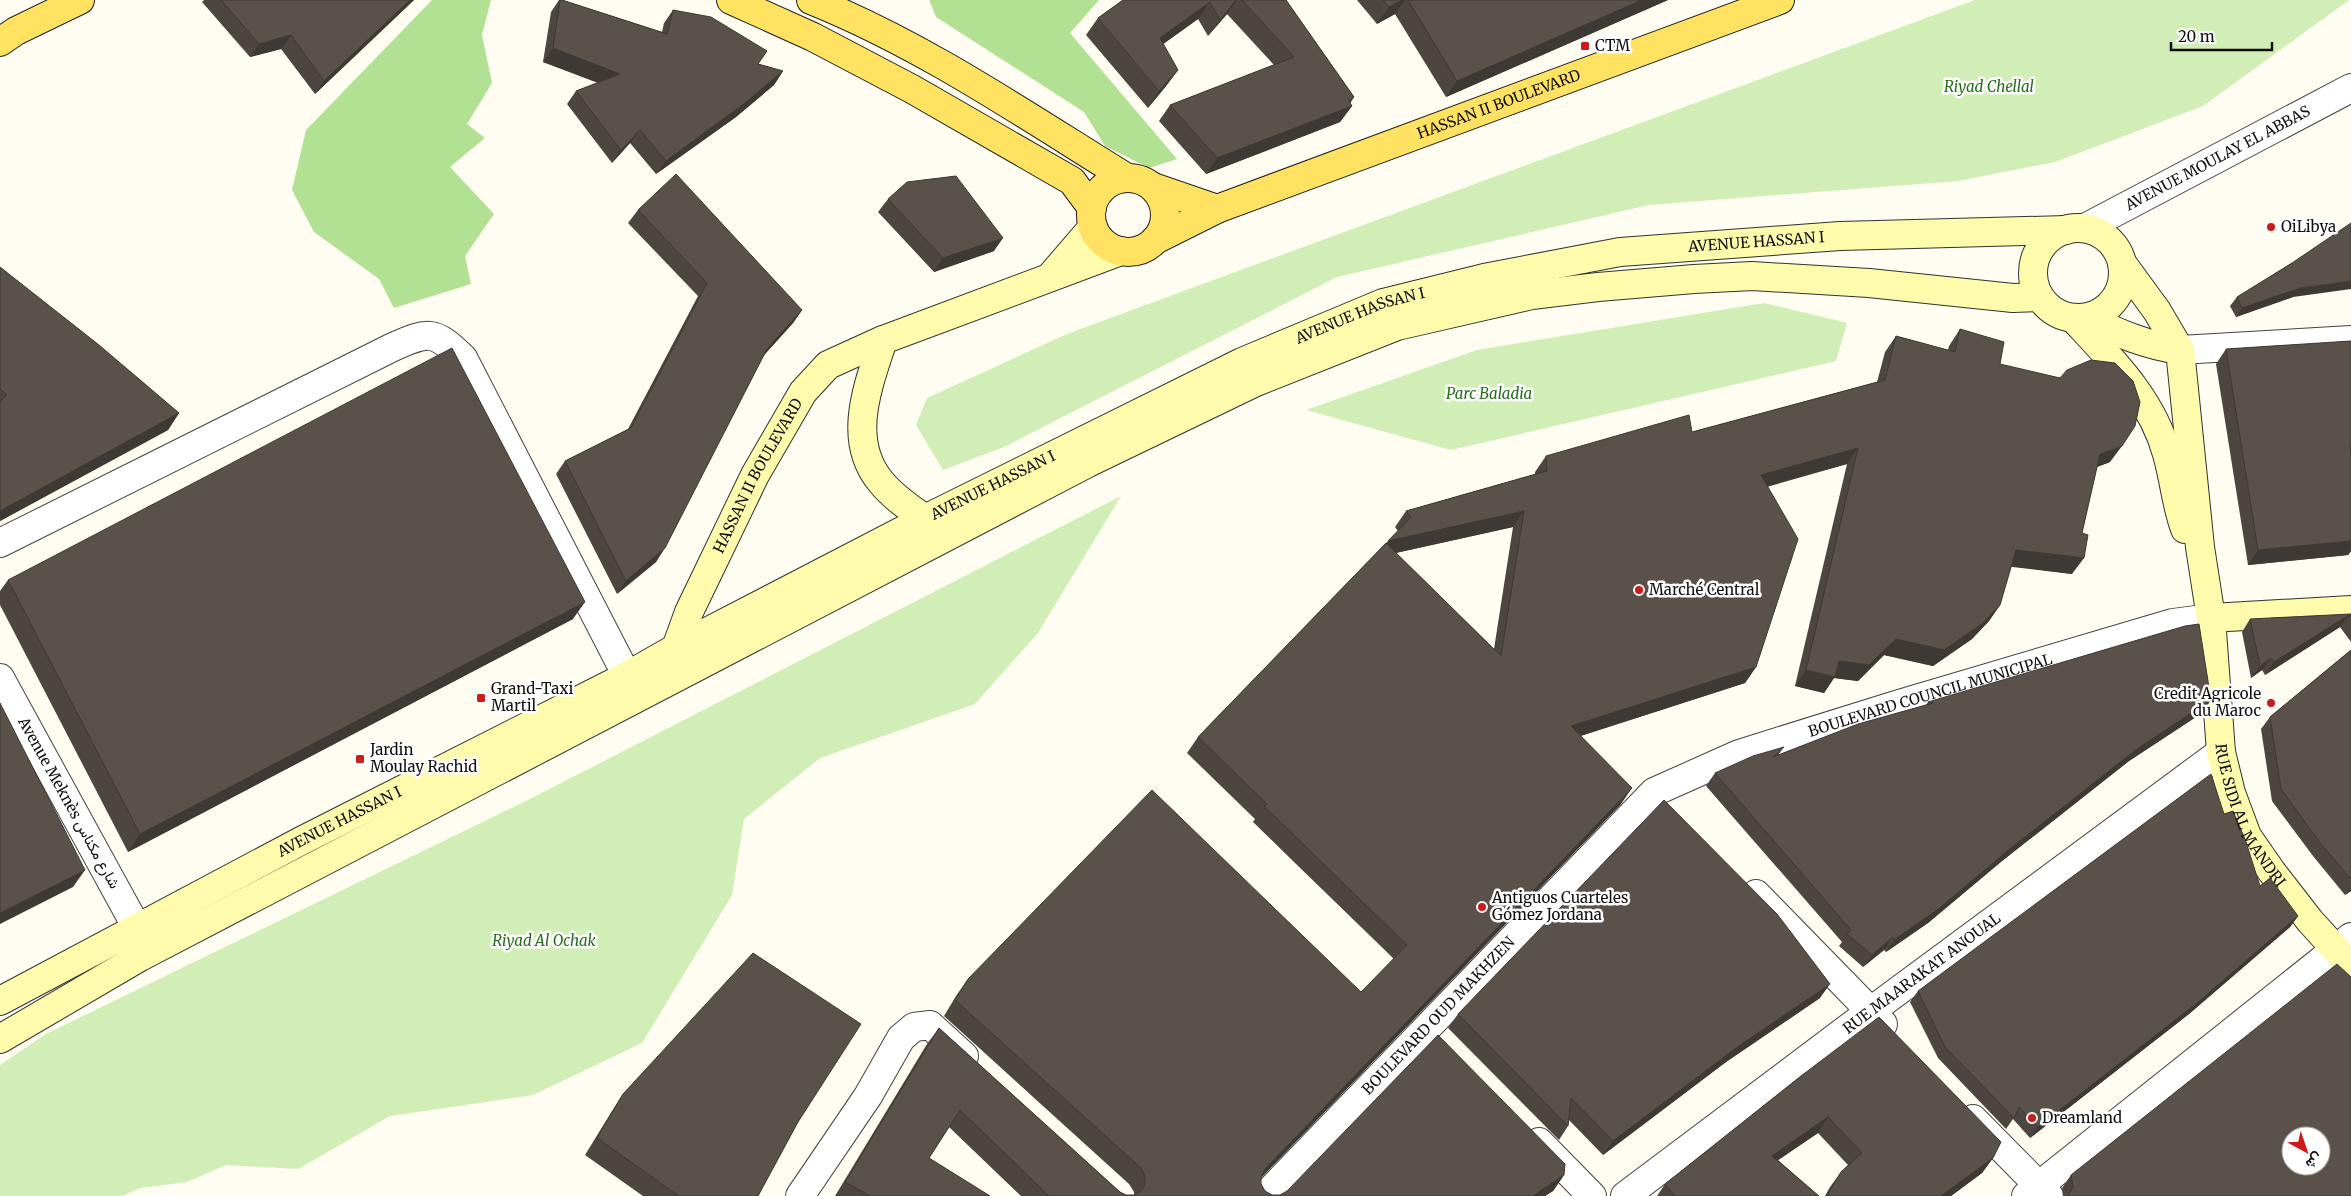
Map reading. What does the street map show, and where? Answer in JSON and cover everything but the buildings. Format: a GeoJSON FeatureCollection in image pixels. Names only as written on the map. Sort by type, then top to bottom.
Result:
{"type":"FeatureCollection","features":[{"type":"Feature","properties":{"kind":"main road"},"geometry":{"type":"LineString","coordinates":[[0,42],[16,31],[80,0]]}},
{"type":"Feature","properties":{"kind":"main road"},"geometry":{"type":"LineString","coordinates":[[731,0],[813,37],[912,90],[1072,181],[1092,218],[1102,242],[1121,251],[1140,250],[1155,240],[1164,225],[1164,206],[1153,187]]}},
{"type":"Feature","properties":{"kind":"main road"},"geometry":{"type":"LineString","coordinates":[[811,0],[836,10],[990,92],[1127,178]]}},
{"type":"Feature","properties":{"kind":"main road","name":"HASSAN II BOULEVARD"},"geometry":{"type":"LineString","coordinates":[[1155,240],[1217,209],[1780,0]]}},
{"type":"Feature","properties":{"kind":"main road"},"geometry":{"type":"LineString","coordinates":[[1092,218],[1097,196],[1111,182],[1127,178],[1142,180],[1153,187],[1217,209]]}},
{"type":"Feature","properties":{"kind":"main road","name":"HASSAN II BOULEVARD"},"geometry":{"type":"LineString","coordinates":[[1047,281],[1092,218]]}},
{"type":"Feature","properties":{"kind":"main road"},"geometry":{"type":"LineString","coordinates":[[2081,318],[2107,308],[2120,291],[2123,277],[2118,251],[2109,240],[2098,232],[2075,229],[2051,237],[2039,250],[2033,265],[2033,281],[2039,297],[2048,308],[2060,316],[2081,318],[2153,346],[2180,350]]}},
{"type":"Feature","properties":{"kind":"main road","name":"AVENUE HASSAN I"},"geometry":{"type":"LineString","coordinates":[[0,1001],[301,841],[627,676],[676,648],[925,520],[1242,362],[1392,301],[1484,278],[1620,252],[1840,236],[2075,229]]}},
{"type":"Feature","properties":{"kind":"main road","name":"HASSAN II BOULEVARD"},"geometry":{"type":"LineString","coordinates":[[676,648],[689,612],[755,475],[803,392],[828,365],[883,340],[1047,281],[1121,251]]}},
{"type":"Feature","properties":{"kind":"main road","name":"RUE SIDI AL MANDRI"},"geometry":{"type":"LineString","coordinates":[[2122,264],[2157,311],[2180,350],[2200,547],[2211,618],[2221,752],[2231,793],[2247,836],[2272,872],[2345,951]]}},
{"type":"Feature","properties":{"kind":"main road","name":"AVENUE HASSAN I"},"geometry":{"type":"LineString","coordinates":[[0,1039],[140,956],[1088,462],[1256,382],[1397,326],[1532,295],[1598,287],[1752,276],[1868,283],[2013,298],[2039,297]]}},
{"type":"Feature","properties":{"kind":"main road","name":"RUE SIDI AL MANDRI"},"geometry":{"type":"LineString","coordinates":[[2081,318],[2146,404],[2159,429],[2168,454],[2185,528],[2200,547]]}},
{"type":"Feature","properties":{"kind":"main road"},"geometry":{"type":"LineString","coordinates":[[883,340],[864,397],[862,437],[865,455],[872,471],[882,483],[925,520]]}},
{"type":"Feature","properties":{"kind":"main road"},"geometry":{"type":"LineString","coordinates":[[2211,618],[2351,610]]}},
{"type":"Feature","properties":{"kind":"street","name":"AVENUE MOULAY EL ABBAS"},"geometry":{"type":"LineString","coordinates":[[2075,229],[2351,88]]}},
{"type":"Feature","properties":{"kind":"street"},"geometry":{"type":"LineString","coordinates":[[0,543],[393,347],[420,335],[436,336],[463,358],[627,676]]}},
{"type":"Feature","properties":{"kind":"street"},"geometry":{"type":"LineString","coordinates":[[2180,350],[2351,340]]}},
{"type":"Feature","properties":{"kind":"street","name":"BOULEVARD COUNCIL MUNICIPAL"},"geometry":{"type":"LineString","coordinates":[[1654,792],[1739,754],[1899,704],[2173,623],[2211,618]]}},
{"type":"Feature","properties":{"kind":"street","name":"Avenue Meknès شارع مكناس"},"geometry":{"type":"LineString","coordinates":[[0,678],[137,928]]}},
{"type":"Feature","properties":{"kind":"street","name":"RUE MAARAKAT ANOUAL"},"geometry":{"type":"LineString","coordinates":[[1625,1196],[2221,752]]}},
{"type":"Feature","properties":{"kind":"street"},"geometry":{"type":"LineString","coordinates":[[1654,792],[1675,813]]}},
{"type":"Feature","properties":{"kind":"street","name":"BOULEVARD OUD MAKHZEN"},"geometry":{"type":"LineString","coordinates":[[1265,1196],[1433,1036],[1654,792]]}},
{"type":"Feature","properties":{"kind":"street"},"geometry":{"type":"LineString","coordinates":[[1738,877],[1871,1011],[1903,1046]]}},
{"type":"Feature","properties":{"kind":"street"},"geometry":{"type":"LineString","coordinates":[[1957,1102],[2038,1193],[2345,951]]}},
{"type":"Feature","properties":{"kind":"street"},"geometry":{"type":"LineString","coordinates":[[800,1196],[868,1096],[901,1038],[911,1029],[918,1025],[930,1026],[982,1072]]}},
{"type":"Feature","properties":{"kind":"street"},"geometry":{"type":"LineString","coordinates":[[1523,1126],[1592,1196]]}},
{"type":"Feature","properties":{"kind":"green space"},"geometry":{"type":"Polygon","coordinates":[[[432,0],[491,0],[482,35],[492,83],[467,124],[485,138],[450,167],[494,214],[465,256],[471,284],[394,308],[379,279],[314,232],[292,190],[306,130],[432,0]]]}},
{"type":"Feature","properties":{"kind":"green space"},"geometry":{"type":"Polygon","coordinates":[[[929,0],[1099,0],[1070,33],[1177,159],[1149,168],[1105,146],[1084,112],[936,17],[929,0]]]}},
{"type":"Feature","properties":{"kind":"green space","name":"Riyad Chellal"},"geometry":{"type":"Polygon","coordinates":[[[1975,0],[2349,0],[2203,106],[2055,162],[1958,181],[1649,205],[1337,277],[1004,447],[943,470],[916,425],[927,398],[1067,334],[1975,0]]]}},
{"type":"Feature","properties":{"kind":"green space","name":"Parc Baladia"},"geometry":{"type":"Polygon","coordinates":[[[1764,303],[1847,323],[1836,361],[1451,450],[1306,410],[1477,350],[1764,303]]]}},
{"type":"Feature","properties":{"kind":"green space","name":"Riyad Al Ochak"},"geometry":{"type":"Polygon","coordinates":[[[1121,496],[1038,633],[975,704],[820,758],[744,819],[732,895],[642,1043],[533,1095],[390,1116],[298,1169],[226,1165],[187,1182],[140,1188],[122,1196],[0,1196],[0,1065],[46,1034],[524,802],[1121,496]]]}},
{"type":"Feature","properties":{"kind":"place","name":"CTM"},"geometry":{"type":"Point","coordinates":[1585,46]}},
{"type":"Feature","properties":{"kind":"place","name":"OiLibya"},"geometry":{"type":"Point","coordinates":[2271,227]}},
{"type":"Feature","properties":{"kind":"place","name":"Marché Central"},"geometry":{"type":"Point","coordinates":[1639,590]}},
{"type":"Feature","properties":{"kind":"place","name":"Grand-Taxi Martil"},"geometry":{"type":"Point","coordinates":[481,698]}},
{"type":"Feature","properties":{"kind":"place","name":"Credit Agricole du Maroc"},"geometry":{"type":"Point","coordinates":[2271,703]}},
{"type":"Feature","properties":{"kind":"place","name":"Jardin Moulay Rachid"},"geometry":{"type":"Point","coordinates":[360,759]}},
{"type":"Feature","properties":{"kind":"place","name":"Antiguos Cuarteles Gómez Jordana"},"geometry":{"type":"Point","coordinates":[1482,907]}},
{"type":"Feature","properties":{"kind":"place","name":"Dreamland"},"geometry":{"type":"Point","coordinates":[2032,1118]}}]}
